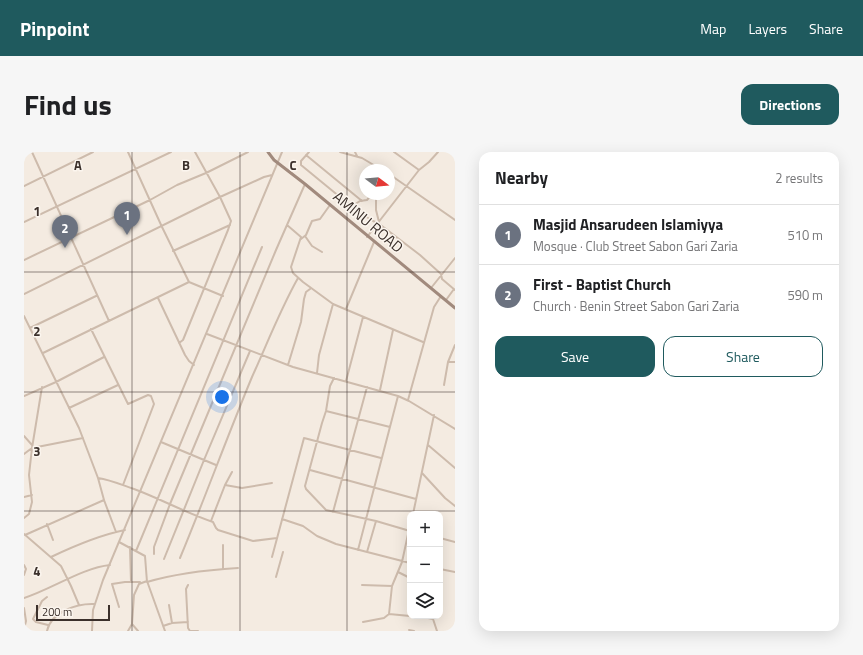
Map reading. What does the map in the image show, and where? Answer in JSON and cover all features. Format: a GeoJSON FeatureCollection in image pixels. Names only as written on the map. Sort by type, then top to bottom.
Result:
{"type":"FeatureCollection","features":[{"type":"Feature","properties":{"kind":"street"},"geometry":{"type":"LineString","coordinates":[[32,152],[44,176],[96,296],[109,321]]}},
{"type":"Feature","properties":{"kind":"street"},"geometry":{"type":"LineString","coordinates":[[24,186],[93,152]]}},
{"type":"Feature","properties":{"kind":"street"},"geometry":{"type":"LineString","coordinates":[[128,152],[189,282],[222,296]]}},
{"type":"Feature","properties":{"kind":"street"},"geometry":{"type":"LineString","coordinates":[[24,222],[171,152]]}},
{"type":"Feature","properties":{"kind":"street"},"geometry":{"type":"LineString","coordinates":[[179,343],[183,340],[205,289],[231,221],[220,197],[195,152]]}},
{"type":"Feature","properties":{"kind":"street"},"geometry":{"type":"LineString","coordinates":[[24,260],[248,152]]}},
{"type":"Feature","properties":{"kind":"street","name":"AMINU ROAD"},"geometry":{"type":"LineString","coordinates":[[268,152],[274,160],[455,308]]}},
{"type":"Feature","properties":{"kind":"street"},"geometry":{"type":"LineString","coordinates":[[92,631],[92,618],[95,604],[119,542],[282,152]]}},
{"type":"Feature","properties":{"kind":"street"},"geometry":{"type":"LineString","coordinates":[[309,152],[301,161],[301,165],[352,206],[373,221],[378,222],[420,255],[441,274],[442,279],[455,289],[445,300]]}},
{"type":"Feature","properties":{"kind":"street"},"geometry":{"type":"LineString","coordinates":[[340,152],[357,156],[371,164]]}},
{"type":"Feature","properties":{"kind":"street"},"geometry":{"type":"LineString","coordinates":[[355,152],[357,156]]}},
{"type":"Feature","properties":{"kind":"street"},"geometry":{"type":"LineString","coordinates":[[394,152],[419,170]]}},
{"type":"Feature","properties":{"kind":"street"},"geometry":{"type":"LineString","coordinates":[[367,236],[419,170],[438,152]]}},
{"type":"Feature","properties":{"kind":"street"},"geometry":{"type":"LineString","coordinates":[[306,155],[361,201]]}},
{"type":"Feature","properties":{"kind":"street"},"geometry":{"type":"LineString","coordinates":[[24,294],[220,197],[264,176],[272,175]]}},
{"type":"Feature","properties":{"kind":"street"},"geometry":{"type":"LineString","coordinates":[[395,178],[455,220]]}},
{"type":"Feature","properties":{"kind":"street"},"geometry":{"type":"LineString","coordinates":[[154,554],[154,547],[170,504],[305,184]]}},
{"type":"Feature","properties":{"kind":"street"},"geometry":{"type":"LineString","coordinates":[[352,206],[364,200]]}},
{"type":"Feature","properties":{"kind":"street"},"geometry":{"type":"LineString","coordinates":[[376,200],[378,222]]}},
{"type":"Feature","properties":{"kind":"street"},"geometry":{"type":"LineString","coordinates":[[330,205],[320,219],[312,221],[305,236],[301,239],[291,267],[293,273],[310,289],[334,304],[423,342]]}},
{"type":"Feature","properties":{"kind":"street"},"geometry":{"type":"LineString","coordinates":[[174,251],[230,225]]}},
{"type":"Feature","properties":{"kind":"street"},"geometry":{"type":"LineString","coordinates":[[287,225],[300,234],[301,239]]}},
{"type":"Feature","properties":{"kind":"street"},"geometry":{"type":"LineString","coordinates":[[305,236],[312,246],[322,252]]}},
{"type":"Feature","properties":{"kind":"street"},"geometry":{"type":"LineString","coordinates":[[346,309],[374,242]]}},
{"type":"Feature","properties":{"kind":"street"},"geometry":{"type":"LineString","coordinates":[[136,551],[262,246]]}},
{"type":"Feature","properties":{"kind":"street"},"geometry":{"type":"LineString","coordinates":[[431,288],[455,258]]}},
{"type":"Feature","properties":{"kind":"street"},"geometry":{"type":"LineString","coordinates":[[180,558],[261,356],[281,310],[298,278]]}},
{"type":"Feature","properties":{"kind":"street"},"geometry":{"type":"LineString","coordinates":[[43,353],[189,282]]}},
{"type":"Feature","properties":{"kind":"street"},"geometry":{"type":"LineString","coordinates":[[288,365],[301,322],[306,292],[310,289]]}},
{"type":"Feature","properties":{"kind":"street"},"geometry":{"type":"LineString","coordinates":[[30,328],[96,296]]}},
{"type":"Feature","properties":{"kind":"street"},"geometry":{"type":"LineString","coordinates":[[408,400],[423,342],[434,307],[440,296]]}},
{"type":"Feature","properties":{"kind":"street"},"geometry":{"type":"LineString","coordinates":[[158,298],[179,343],[189,361],[194,365]]}},
{"type":"Feature","properties":{"kind":"street"},"geometry":{"type":"LineString","coordinates":[[317,373],[319,355],[334,304]]}},
{"type":"Feature","properties":{"kind":"street"},"geometry":{"type":"LineString","coordinates":[[24,316],[83,438],[116,532]]}},
{"type":"Feature","properties":{"kind":"street"},"geometry":{"type":"LineString","coordinates":[[346,381],[362,317]]}},
{"type":"Feature","properties":{"kind":"street"},"geometry":{"type":"LineString","coordinates":[[91,329],[128,404],[148,395],[151,396],[154,404],[123,485]]}},
{"type":"Feature","properties":{"kind":"street"},"geometry":{"type":"LineString","coordinates":[[380,390],[393,330]]}},
{"type":"Feature","properties":{"kind":"street"},"geometry":{"type":"LineString","coordinates":[[207,334],[261,356],[288,365],[398,396],[434,415],[455,429]]}},
{"type":"Feature","properties":{"kind":"street"},"geometry":{"type":"LineString","coordinates":[[444,385],[448,362],[455,346]]}},
{"type":"Feature","properties":{"kind":"street"},"geometry":{"type":"LineString","coordinates":[[164,559],[250,351]]}},
{"type":"Feature","properties":{"kind":"street"},"geometry":{"type":"LineString","coordinates":[[24,396],[56,382],[104,357]]}},
{"type":"Feature","properties":{"kind":"street"},"geometry":{"type":"LineString","coordinates":[[448,362],[455,362]]}},
{"type":"Feature","properties":{"kind":"street"},"geometry":{"type":"LineString","coordinates":[[334,378],[329,391],[326,410],[305,486],[306,489],[325,509],[376,521],[407,530]]}},
{"type":"Feature","properties":{"kind":"street"},"geometry":{"type":"LineString","coordinates":[[69,408],[118,385]]}},
{"type":"Feature","properties":{"kind":"street"},"geometry":{"type":"LineString","coordinates":[[24,518],[28,516],[30,512],[32,495],[29,475],[32,446],[42,387]]}},
{"type":"Feature","properties":{"kind":"street"},"geometry":{"type":"LineString","coordinates":[[333,512],[367,387]]}},
{"type":"Feature","properties":{"kind":"street"},"geometry":{"type":"LineString","coordinates":[[358,550],[398,396]]}},
{"type":"Feature","properties":{"kind":"street"},"geometry":{"type":"LineString","coordinates":[[326,410],[390,427]]}},
{"type":"Feature","properties":{"kind":"street"},"geometry":{"type":"LineString","coordinates":[[413,511],[434,415]]}},
{"type":"Feature","properties":{"kind":"street"},"geometry":{"type":"LineString","coordinates":[[24,436],[32,446]]}},
{"type":"Feature","properties":{"kind":"street"},"geometry":{"type":"LineString","coordinates":[[24,454],[32,446],[83,438]]}},
{"type":"Feature","properties":{"kind":"street"},"geometry":{"type":"LineString","coordinates":[[272,557],[303,438],[381,458]]}},
{"type":"Feature","properties":{"kind":"street"},"geometry":{"type":"LineString","coordinates":[[161,442],[216,465]]}},
{"type":"Feature","properties":{"kind":"street"},"geometry":{"type":"LineString","coordinates":[[428,444],[455,468]]}},
{"type":"Feature","properties":{"kind":"street"},"geometry":{"type":"LineString","coordinates":[[310,470],[416,499]]}},
{"type":"Feature","properties":{"kind":"street"},"geometry":{"type":"LineString","coordinates":[[211,521],[225,485],[232,472]]}},
{"type":"Feature","properties":{"kind":"street"},"geometry":{"type":"LineString","coordinates":[[422,473],[445,498],[455,506]]}},
{"type":"Feature","properties":{"kind":"street"},"geometry":{"type":"LineString","coordinates":[[98,478],[123,485],[184,510],[197,517],[214,522],[218,530],[249,540],[258,541],[277,538]]}},
{"type":"Feature","properties":{"kind":"street"},"geometry":{"type":"LineString","coordinates":[[225,485],[242,488],[272,483]]}},
{"type":"Feature","properties":{"kind":"street"},"geometry":{"type":"LineString","coordinates":[[24,497],[32,495]]}},
{"type":"Feature","properties":{"kind":"street"},"geometry":{"type":"LineString","coordinates":[[79,605],[61,566],[24,535],[104,500]]}},
{"type":"Feature","properties":{"kind":"street"},"geometry":{"type":"LineString","coordinates":[[282,519],[302,526],[324,540],[407,563]]}},
{"type":"Feature","properties":{"kind":"street"},"geometry":{"type":"LineString","coordinates":[[367,552],[376,521]]}},
{"type":"Feature","properties":{"kind":"street"},"geometry":{"type":"LineString","coordinates":[[48,524],[52,540]]}},
{"type":"Feature","properties":{"kind":"street"},"geometry":{"type":"LineString","coordinates":[[51,557],[116,532],[125,530]]}},
{"type":"Feature","properties":{"kind":"street"},"geometry":{"type":"LineString","coordinates":[[443,539],[455,542]]}},
{"type":"Feature","properties":{"kind":"street"},"geometry":{"type":"LineString","coordinates":[[389,614],[392,586],[402,562],[407,540]]}},
{"type":"Feature","properties":{"kind":"street"},"geometry":{"type":"LineString","coordinates":[[119,542],[145,556],[147,581],[165,631]]}},
{"type":"Feature","properties":{"kind":"street"},"geometry":{"type":"LineString","coordinates":[[223,546],[223,569]]}},
{"type":"Feature","properties":{"kind":"street"},"geometry":{"type":"LineString","coordinates":[[130,547],[131,582]]}},
{"type":"Feature","properties":{"kind":"street"},"geometry":{"type":"LineString","coordinates":[[276,577],[283,552]]}},
{"type":"Feature","properties":{"kind":"street"},"geometry":{"type":"LineString","coordinates":[[24,565],[26,570],[24,575]]}},
{"type":"Feature","properties":{"kind":"street"},"geometry":{"type":"LineString","coordinates":[[24,598],[41,593],[94,568],[110,565]]}},
{"type":"Feature","properties":{"kind":"street"},"geometry":{"type":"LineString","coordinates":[[119,607],[112,585],[117,583],[141,582],[184,573],[238,568]]}},
{"type":"Feature","properties":{"kind":"street"},"geometry":{"type":"LineString","coordinates":[[443,570],[455,572]]}},
{"type":"Feature","properties":{"kind":"street"},"geometry":{"type":"LineString","coordinates":[[398,572],[407,576]]}},
{"type":"Feature","properties":{"kind":"street"},"geometry":{"type":"LineString","coordinates":[[128,631],[132,624],[134,595],[141,582]]}},
{"type":"Feature","properties":{"kind":"street"},"geometry":{"type":"LineString","coordinates":[[188,585],[186,588],[189,630],[198,631]]}},
{"type":"Feature","properties":{"kind":"street"},"geometry":{"type":"LineString","coordinates":[[362,585],[392,586]]}},
{"type":"Feature","properties":{"kind":"street"},"geometry":{"type":"LineString","coordinates":[[47,597],[42,601],[33,619],[36,622],[48,625]]}},
{"type":"Feature","properties":{"kind":"street"},"geometry":{"type":"LineString","coordinates":[[47,631],[48,625],[59,614],[79,605],[95,604]]}},
{"type":"Feature","properties":{"kind":"street"},"geometry":{"type":"LineString","coordinates":[[169,605],[172,623]]}},
{"type":"Feature","properties":{"kind":"street"},"geometry":{"type":"LineString","coordinates":[[24,608],[26,621],[24,629]]}},
{"type":"Feature","properties":{"kind":"street"},"geometry":{"type":"LineString","coordinates":[[364,622],[384,618],[389,614],[407,616]]}},
{"type":"Feature","properties":{"kind":"street"},"geometry":{"type":"LineString","coordinates":[[433,619],[437,631]]}},
{"type":"Feature","properties":{"kind":"street"},"geometry":{"type":"LineString","coordinates":[[163,626],[172,623],[188,622]]}},
{"type":"Feature","properties":{"kind":"street"},"geometry":{"type":"LineString","coordinates":[[132,624],[138,631]]}},
{"type":"Feature","properties":{"kind":"street"},"geometry":{"type":"LineString","coordinates":[[409,630],[414,631]]}},
{"type":"Feature","properties":{"kind":"place","name":"Masjid Ansarudeen Islamiyya"},"geometry":{"type":"Point","coordinates":[127,235]}},
{"type":"Feature","properties":{"kind":"place","name":"First - Baptist Church"},"geometry":{"type":"Point","coordinates":[65,248]}}]}
